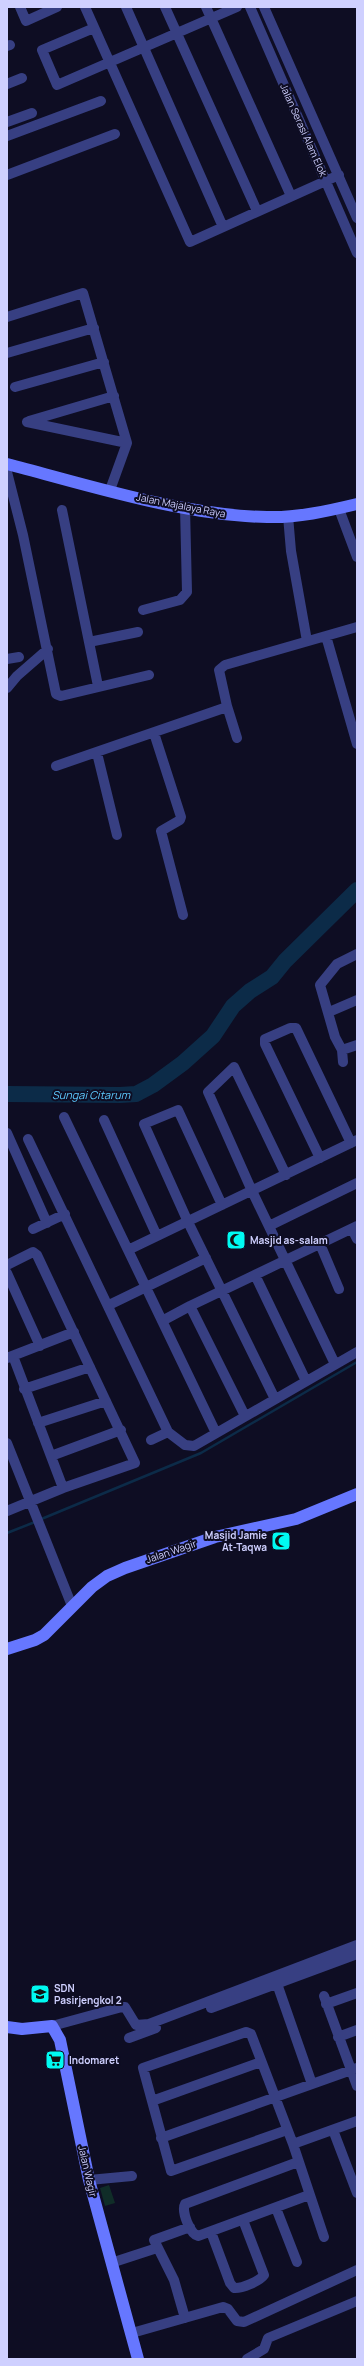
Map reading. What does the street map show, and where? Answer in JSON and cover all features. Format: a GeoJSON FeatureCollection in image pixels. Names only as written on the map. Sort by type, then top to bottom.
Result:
{"type":"FeatureCollection","features":[{"type":"Feature","properties":{"kind":"street"},"geometry":{"type":"LineString","coordinates":[[20,7],[26,21],[56,7]]}},
{"type":"Feature","properties":{"kind":"street"},"geometry":{"type":"LineString","coordinates":[[85,7],[190,242],[339,175]]}},
{"type":"Feature","properties":{"kind":"street"},"geometry":{"type":"LineString","coordinates":[[126,7],[223,227]]}},
{"type":"Feature","properties":{"kind":"street"},"geometry":{"type":"LineString","coordinates":[[165,7],[257,211]]}},
{"type":"Feature","properties":{"kind":"street"},"geometry":{"type":"LineString","coordinates":[[206,7],[291,196]]}},
{"type":"Feature","properties":{"kind":"street"},"geometry":{"type":"LineString","coordinates":[[94,28],[42,50],[57,85],[237,7]]}},
{"type":"Feature","properties":{"kind":"street","name":"Jalan Serasi Alam Elok"},"geometry":{"type":"LineString","coordinates":[[250,7],[357,253]]}},
{"type":"Feature","properties":{"kind":"street","name":"Jalan Serasi Alam Elok"},"geometry":{"type":"LineString","coordinates":[[264,7],[357,218]]}},
{"type":"Feature","properties":{"kind":"street"},"geometry":{"type":"LineString","coordinates":[[7,84],[22,78]]}},
{"type":"Feature","properties":{"kind":"street"},"geometry":{"type":"LineString","coordinates":[[7,136],[101,101]]}},
{"type":"Feature","properties":{"kind":"street"},"geometry":{"type":"LineString","coordinates":[[7,122],[32,113]]}},
{"type":"Feature","properties":{"kind":"street"},"geometry":{"type":"LineString","coordinates":[[7,175],[115,134]]}},
{"type":"Feature","properties":{"kind":"street"},"geometry":{"type":"LineString","coordinates":[[7,317],[83,293],[127,443],[110,490]]}},
{"type":"Feature","properties":{"kind":"street"},"geometry":{"type":"LineString","coordinates":[[7,353],[94,328]]}},
{"type":"Feature","properties":{"kind":"street"},"geometry":{"type":"LineString","coordinates":[[15,387],[104,362]]}},
{"type":"Feature","properties":{"kind":"street"},"geometry":{"type":"LineString","coordinates":[[114,396],[27,422],[127,443]]}},
{"type":"Feature","properties":{"kind":"street","name":"Jalan Majalaya Raya"},"geometry":{"type":"LineString","coordinates":[[7,464],[110,490],[185,507],[227,514],[268,517],[288,516],[339,509],[357,504]]}},
{"type":"Feature","properties":{"kind":"street"},"geometry":{"type":"LineString","coordinates":[[7,472],[23,535],[58,696],[149,675]]}},
{"type":"Feature","properties":{"kind":"street"},"geometry":{"type":"LineString","coordinates":[[143,610],[180,600],[187,592],[185,507]]}},
{"type":"Feature","properties":{"kind":"street"},"geometry":{"type":"LineString","coordinates":[[339,509],[357,557]]}},
{"type":"Feature","properties":{"kind":"street"},"geometry":{"type":"LineString","coordinates":[[62,510],[98,686]]}},
{"type":"Feature","properties":{"kind":"street"},"geometry":{"type":"LineString","coordinates":[[288,516],[292,558],[307,641]]}},
{"type":"Feature","properties":{"kind":"street"},"geometry":{"type":"LineString","coordinates":[[237,738],[219,674],[221,667],[357,627]]}},
{"type":"Feature","properties":{"kind":"street"},"geometry":{"type":"LineString","coordinates":[[89,642],[138,632]]}},
{"type":"Feature","properties":{"kind":"street"},"geometry":{"type":"LineString","coordinates":[[326,636],[357,744]]}},
{"type":"Feature","properties":{"kind":"street"},"geometry":{"type":"LineString","coordinates":[[7,688],[17,676],[48,649]]}},
{"type":"Feature","properties":{"kind":"street"},"geometry":{"type":"LineString","coordinates":[[7,659],[19,657]]}},
{"type":"Feature","properties":{"kind":"street"},"geometry":{"type":"LineString","coordinates":[[56,766],[213,714],[227,706]]}},
{"type":"Feature","properties":{"kind":"street"},"geometry":{"type":"LineString","coordinates":[[154,733],[180,817],[180,820],[161,831],[183,915]]}},
{"type":"Feature","properties":{"kind":"street"},"geometry":{"type":"LineString","coordinates":[[97,753],[117,835]]}},
{"type":"Feature","properties":{"kind":"street"},"geometry":{"type":"LineString","coordinates":[[343,1062],[342,1050],[337,1044],[329,1012],[320,987],[321,982],[337,964],[357,954]]}},
{"type":"Feature","properties":{"kind":"street"},"geometry":{"type":"LineString","coordinates":[[329,1012],[357,1000]]}},
{"type":"Feature","properties":{"kind":"street"},"geometry":{"type":"LineString","coordinates":[[128,1250],[354,1142],[296,1028],[290,1028],[265,1040],[265,1044],[320,1158]]}},
{"type":"Feature","properties":{"kind":"street"},"geometry":{"type":"LineString","coordinates":[[342,1050],[357,1045]]}},
{"type":"Feature","properties":{"kind":"street"},"geometry":{"type":"LineString","coordinates":[[286,1175],[234,1067],[208,1092],[252,1191],[335,1364]]}},
{"type":"Feature","properties":{"kind":"street"},"geometry":{"type":"LineString","coordinates":[[222,1205],[178,1110],[144,1124],[188,1222],[275,1398]]}},
{"type":"Feature","properties":{"kind":"street"},"geometry":{"type":"LineString","coordinates":[[64,1117],[216,1433]]}},
{"type":"Feature","properties":{"kind":"street"},"geometry":{"type":"LineString","coordinates":[[104,1120],[158,1236]]}},
{"type":"Feature","properties":{"kind":"street"},"geometry":{"type":"LineString","coordinates":[[7,1133],[47,1223]]}},
{"type":"Feature","properties":{"kind":"street"},"geometry":{"type":"LineString","coordinates":[[28,1139],[109,1305],[168,1432],[189,1447],[194,1446],[357,1352]]}},
{"type":"Feature","properties":{"kind":"street"},"geometry":{"type":"LineString","coordinates":[[269,1226],[357,1183]]}},
{"type":"Feature","properties":{"kind":"street"},"geometry":{"type":"LineString","coordinates":[[33,1230],[65,1214]]}},
{"type":"Feature","properties":{"kind":"street"},"geometry":{"type":"LineString","coordinates":[[162,1320],[354,1227],[357,1239]]}},
{"type":"Feature","properties":{"kind":"street"},"geometry":{"type":"LineString","coordinates":[[320,1244],[339,1289]]}},
{"type":"Feature","properties":{"kind":"street"},"geometry":{"type":"LineString","coordinates":[[7,1265],[33,1252],[37,1255],[121,1430],[135,1463],[63,1488],[30,1503],[7,1511]]}},
{"type":"Feature","properties":{"kind":"street"},"geometry":{"type":"LineString","coordinates":[[109,1305],[206,1258]]}},
{"type":"Feature","properties":{"kind":"street"},"geometry":{"type":"LineString","coordinates":[[7,1273],[40,1346]]}},
{"type":"Feature","properties":{"kind":"street"},"geometry":{"type":"LineString","coordinates":[[255,1275],[306,1381]]}},
{"type":"Feature","properties":{"kind":"street"},"geometry":{"type":"LineString","coordinates":[[190,1306],[245,1416]]}},
{"type":"Feature","properties":{"kind":"street"},"geometry":{"type":"LineString","coordinates":[[63,1488],[38,1423],[10,1357],[74,1332]]}},
{"type":"Feature","properties":{"kind":"street"},"geometry":{"type":"LineString","coordinates":[[24,1389],[90,1367]]}},
{"type":"Feature","properties":{"kind":"street"},"geometry":{"type":"LineString","coordinates":[[38,1423],[106,1400]]}},
{"type":"Feature","properties":{"kind":"street"},"geometry":{"type":"LineString","coordinates":[[51,1456],[121,1430]]}},
{"type":"Feature","properties":{"kind":"street"},"geometry":{"type":"LineString","coordinates":[[151,1440],[168,1432]]}},
{"type":"Feature","properties":{"kind":"street"},"geometry":{"type":"LineString","coordinates":[[7,1443],[38,1525],[72,1606]]}},
{"type":"Feature","properties":{"kind":"street","name":"Jalan Wagir"},"geometry":{"type":"LineString","coordinates":[[7,1649],[35,1640],[44,1635],[92,1587],[107,1576],[125,1568],[215,1537],[296,1519],[357,1494]]}},
{"type":"Feature","properties":{"kind":"street"},"geometry":{"type":"LineString","coordinates":[[129,2038],[357,1946]]}},
{"type":"Feature","properties":{"kind":"street"},"geometry":{"type":"LineString","coordinates":[[7,2027],[22,2028],[52,2026],[122,2007],[125,2007],[134,2023],[140,2026],[357,1954]]}},
{"type":"Feature","properties":{"kind":"street"},"geometry":{"type":"LineString","coordinates":[[275,1980],[312,2084]]}},
{"type":"Feature","properties":{"kind":"street"},"geometry":{"type":"LineString","coordinates":[[357,1993],[325,2000],[338,2037],[354,2070],[357,2086]]}},
{"type":"Feature","properties":{"kind":"street","name":"Jalan Wagir"},"geometry":{"type":"LineString","coordinates":[[52,2026],[60,2040],[89,2180],[111,2263],[132,2332],[138,2359]]}},
{"type":"Feature","properties":{"kind":"street"},"geometry":{"type":"LineString","coordinates":[[338,2037],[357,2030]]}},
{"type":"Feature","properties":{"kind":"street"},"geometry":{"type":"LineString","coordinates":[[287,2130],[171,2171],[144,2071],[145,2067],[246,2032],[252,2036],[293,2144],[324,2237]]}},
{"type":"Feature","properties":{"kind":"street"},"geometry":{"type":"LineString","coordinates":[[152,2101],[261,2062]]}},
{"type":"Feature","properties":{"kind":"street"},"geometry":{"type":"LineString","coordinates":[[161,2138],[354,2070]]}},
{"type":"Feature","properties":{"kind":"street"},"geometry":{"type":"LineString","coordinates":[[293,2144],[357,2122]]}},
{"type":"Feature","properties":{"kind":"street"},"geometry":{"type":"LineString","coordinates":[[333,2130],[357,2193]]}},
{"type":"Feature","properties":{"kind":"street"},"geometry":{"type":"LineString","coordinates":[[298,2162],[185,2204],[183,2208],[190,2227],[196,2236],[211,2232],[310,2195]]}},
{"type":"Feature","properties":{"kind":"street"},"geometry":{"type":"LineString","coordinates":[[89,2180],[132,2176]]}},
{"type":"Feature","properties":{"kind":"street"},"geometry":{"type":"LineString","coordinates":[[276,2208],[297,2262]]}},
{"type":"Feature","properties":{"kind":"street"},"geometry":{"type":"LineString","coordinates":[[211,2232],[230,2283],[234,2288],[238,2288],[261,2279],[264,2275],[243,2220]]}},
{"type":"Feature","properties":{"kind":"street"},"geometry":{"type":"LineString","coordinates":[[185,2318],[174,2280],[154,2240],[190,2227]]}},
{"type":"Feature","properties":{"kind":"street"},"geometry":{"type":"LineString","coordinates":[[111,2263],[157,2248]]}},
{"type":"Feature","properties":{"kind":"street"},"geometry":{"type":"LineString","coordinates":[[132,2332],[223,2307],[228,2309],[237,2321],[244,2322],[355,2272],[357,2282]]}},
{"type":"Feature","properties":{"kind":"street"},"geometry":{"type":"LineString","coordinates":[[247,2359],[264,2349],[268,2338],[357,2301]]}},
{"type":"Feature","properties":{"kind":"green space"},"geometry":{"type":"Polygon","coordinates":[[[109,2185],[115,2203],[105,2206],[100,2188],[109,2185]]]}},
{"type":"Feature","properties":{"kind":"waterway","name":"Sungai Citarum"},"geometry":{"type":"LineString","coordinates":[[7,1094],[120,1095],[136,1094],[153,1085],[183,1063],[213,1036],[233,1006],[250,991],[272,977],[285,961],[357,890]]}},
{"type":"Feature","properties":{"kind":"waterway"},"geometry":{"type":"LineString","coordinates":[[39,1520],[201,1453],[357,1362]]}},
{"type":"Feature","properties":{"kind":"waterway"},"geometry":{"type":"LineString","coordinates":[[7,1533],[35,1522]]}},
{"type":"Feature","properties":{"kind":"place","name":"Masjid as-salam"},"geometry":{"type":"Point","coordinates":[236,1240]}},
{"type":"Feature","properties":{"kind":"place","name":"Masjid Jamie At-Taqwa"},"geometry":{"type":"Point","coordinates":[281,1541]}},
{"type":"Feature","properties":{"kind":"place","name":"SDN Pasirjengkol 2"},"geometry":{"type":"Point","coordinates":[40,1994]}},
{"type":"Feature","properties":{"kind":"place","name":"Indomaret"},"geometry":{"type":"Point","coordinates":[55,2060]}}]}
